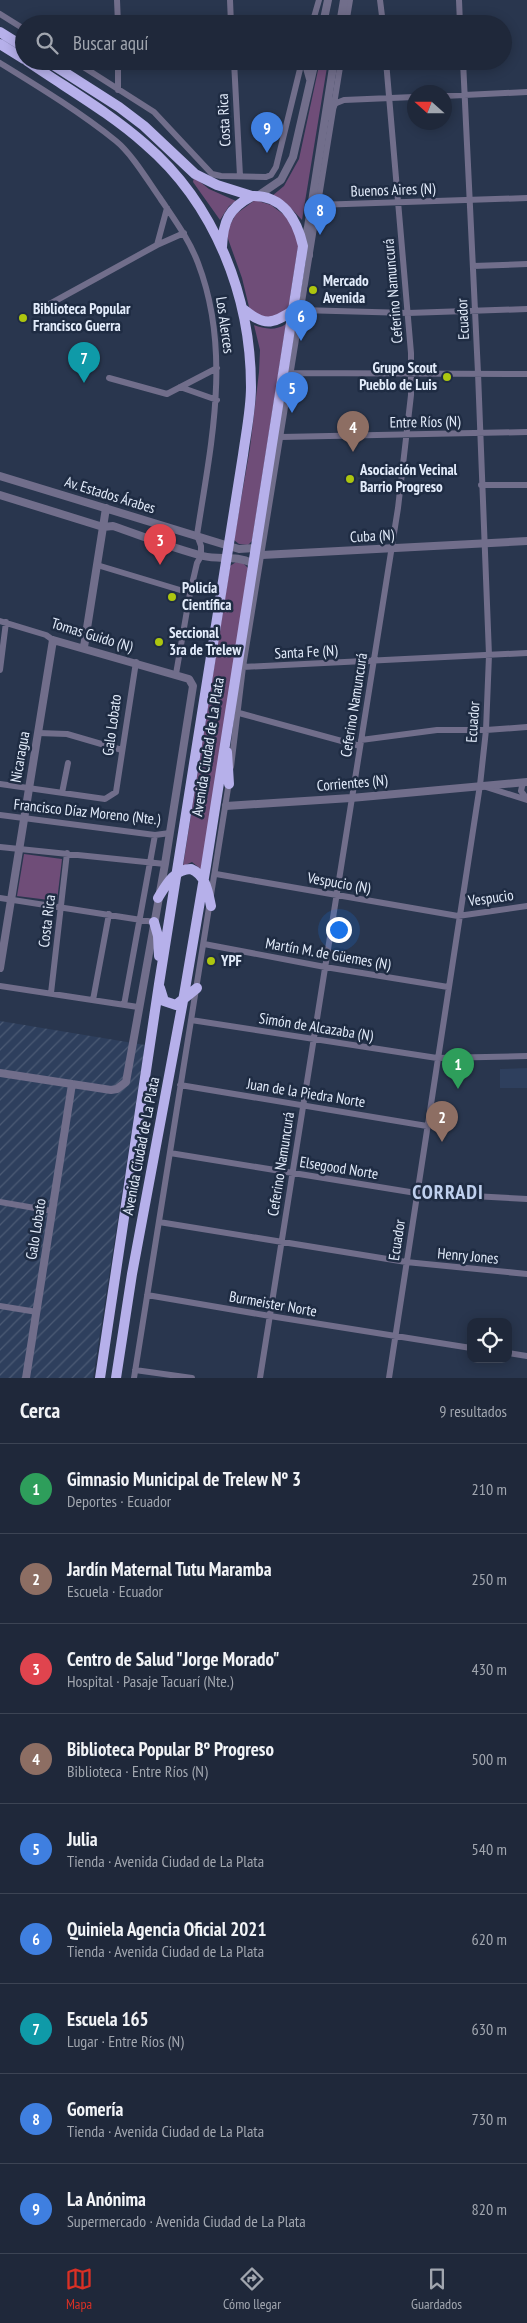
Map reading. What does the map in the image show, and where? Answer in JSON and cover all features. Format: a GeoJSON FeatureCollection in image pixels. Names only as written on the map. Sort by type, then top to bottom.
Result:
{"type":"FeatureCollection","features":[{"type":"Feature","properties":{"kind":"highway"},"geometry":{"type":"LineString","coordinates":[[0,32],[15,41]]}},
{"type":"Feature","properties":{"kind":"highway"},"geometry":{"type":"LineString","coordinates":[[0,44],[15,53]]}},
{"type":"Feature","properties":{"kind":"highway"},"geometry":{"type":"LineString","coordinates":[[40,70],[120,124],[146,144],[168,166],[189,192],[222,247],[243,309],[255,319],[269,323],[278,321],[297,310]]}},
{"type":"Feature","properties":{"kind":"highway"},"geometry":{"type":"LineString","coordinates":[[61,70],[138,121],[195,174],[217,185],[256,196],[287,208],[300,230],[303,246]]}},
{"type":"Feature","properties":{"kind":"highway"},"geometry":{"type":"LineString","coordinates":[[222,247],[226,219],[239,203],[256,196]]}},
{"type":"Feature","properties":{"kind":"highway","name":"Avenida Ciudad de La Plata"},"geometry":{"type":"LineString","coordinates":[[116,1378],[132,1274],[183,1001],[252,563],[258,552],[276,426],[297,310],[303,246]]}},
{"type":"Feature","properties":{"kind":"highway","name":"Avenida Ciudad de La Plata"},"geometry":{"type":"LineString","coordinates":[[100,1378],[159,984],[217,622],[215,596],[224,559],[231,501],[243,455],[251,389],[249,347],[243,309]]}},
{"type":"Feature","properties":{"kind":"highway"},"geometry":{"type":"LineString","coordinates":[[281,437],[276,426],[285,406]]}},
{"type":"Feature","properties":{"kind":"highway"},"geometry":{"type":"LineString","coordinates":[[225,733],[229,784]]}},
{"type":"Feature","properties":{"kind":"highway"},"geometry":{"type":"LineString","coordinates":[[158,898],[170,880],[184,869],[191,869],[203,878],[208,888],[211,906]]}},
{"type":"Feature","properties":{"kind":"highway"},"geometry":{"type":"LineString","coordinates":[[154,922],[159,944],[159,984],[164,1001],[176,1005],[197,988]]}},
{"type":"Feature","properties":{"kind":"street"},"geometry":{"type":"LineString","coordinates":[[117,0],[118,15]]}},
{"type":"Feature","properties":{"kind":"street"},"geometry":{"type":"LineString","coordinates":[[230,0],[231,15]]}},
{"type":"Feature","properties":{"kind":"street"},"geometry":{"type":"LineString","coordinates":[[315,15],[319,0]]}},
{"type":"Feature","properties":{"kind":"street"},"geometry":{"type":"LineString","coordinates":[[325,15],[328,0]]}},
{"type":"Feature","properties":{"kind":"street"},"geometry":{"type":"LineString","coordinates":[[342,15],[344,0]]}},
{"type":"Feature","properties":{"kind":"street"},"geometry":{"type":"LineString","coordinates":[[348,15],[350,0]]}},
{"type":"Feature","properties":{"kind":"street"},"geometry":{"type":"LineString","coordinates":[[380,0],[382,15]]}},
{"type":"Feature","properties":{"kind":"street"},"geometry":{"type":"LineString","coordinates":[[459,0],[460,15]]}},
{"type":"Feature","properties":{"kind":"street"},"geometry":{"type":"LineString","coordinates":[[0,14],[15,23]]}},
{"type":"Feature","properties":{"kind":"street"},"geometry":{"type":"LineString","coordinates":[[0,72],[3,65]]}},
{"type":"Feature","properties":{"kind":"street","name":"Los Alerces"},"geometry":{"type":"LineString","coordinates":[[3,65],[118,142],[184,233],[198,262],[210,299],[217,340],[216,400],[197,535],[202,556]]}},
{"type":"Feature","properties":{"kind":"street"},"geometry":{"type":"LineString","coordinates":[[88,70],[164,122],[212,174],[266,177],[271,175],[276,167],[302,70]]}},
{"type":"Feature","properties":{"kind":"street"},"geometry":{"type":"LineString","coordinates":[[118,70],[118,90]]}},
{"type":"Feature","properties":{"kind":"street","name":"Costa Rica"},"geometry":{"type":"LineString","coordinates":[[234,70],[240,176]]}},
{"type":"Feature","properties":{"kind":"street"},"geometry":{"type":"LineString","coordinates":[[307,70],[310,82]]}},
{"type":"Feature","properties":{"kind":"street"},"geometry":{"type":"LineString","coordinates":[[256,196],[281,180],[293,157],[313,70]]}},
{"type":"Feature","properties":{"kind":"street","name":"Avenida Ciudad de La Plata"},"geometry":{"type":"LineString","coordinates":[[303,246],[308,227],[333,70]]}},
{"type":"Feature","properties":{"kind":"street","name":"Avenida Ciudad de La Plata"},"geometry":{"type":"LineString","coordinates":[[134,1378],[180,1085],[216,874],[239,713],[258,552],[281,437],[297,310],[309,255],[339,70]]}},
{"type":"Feature","properties":{"kind":"street","name":"Ceferino Namuncurá"},"geometry":{"type":"LineString","coordinates":[[260,1378],[374,661],[407,435],[412,373],[387,70]]}},
{"type":"Feature","properties":{"kind":"street","name":"Ecuador"},"geometry":{"type":"LineString","coordinates":[[388,1378],[458,916],[480,785],[486,730],[489,655],[464,70]]}},
{"type":"Feature","properties":{"kind":"street"},"geometry":{"type":"LineString","coordinates":[[452,96],[527,92]]}},
{"type":"Feature","properties":{"kind":"street"},"geometry":{"type":"LineString","coordinates":[[324,125],[334,104],[344,100],[407,98]]}},
{"type":"Feature","properties":{"kind":"street","name":"Buenos Aires (N)"},"geometry":{"type":"LineString","coordinates":[[316,205],[527,198]]}},
{"type":"Feature","properties":{"kind":"street"},"geometry":{"type":"LineString","coordinates":[[157,245],[167,208]]}},
{"type":"Feature","properties":{"kind":"street"},"geometry":{"type":"LineString","coordinates":[[308,227],[309,255]]}},
{"type":"Feature","properties":{"kind":"street"},"geometry":{"type":"LineString","coordinates":[[46,306],[157,245],[184,233]]}},
{"type":"Feature","properties":{"kind":"street"},"geometry":{"type":"LineString","coordinates":[[473,266],[527,264]]}},
{"type":"Feature","properties":{"kind":"street"},"geometry":{"type":"LineString","coordinates":[[297,310],[408,313],[527,310]]}},
{"type":"Feature","properties":{"kind":"street"},"geometry":{"type":"LineString","coordinates":[[109,378],[167,394],[217,368]]}},
{"type":"Feature","properties":{"kind":"street"},"geometry":{"type":"LineString","coordinates":[[290,373],[527,374]]}},
{"type":"Feature","properties":{"kind":"street"},"geometry":{"type":"LineString","coordinates":[[180,387],[216,400]]}},
{"type":"Feature","properties":{"kind":"street","name":"Entre Ríos (N)"},"geometry":{"type":"LineString","coordinates":[[281,437],[527,432]]}},
{"type":"Feature","properties":{"kind":"street","name":"Av. Estados Árabes"},"geometry":{"type":"LineString","coordinates":[[0,476],[226,545],[258,552]]}},
{"type":"Feature","properties":{"kind":"street"},"geometry":{"type":"LineString","coordinates":[[481,485],[527,485]]}},
{"type":"Feature","properties":{"kind":"street","name":"Av. Estados Árabes"},"geometry":{"type":"LineString","coordinates":[[0,494],[103,527],[113,526],[202,556],[224,559],[239,558],[252,563]]}},
{"type":"Feature","properties":{"kind":"street"},"geometry":{"type":"LineString","coordinates":[[84,647],[106,508]]}},
{"type":"Feature","properties":{"kind":"street","name":"Cuba (N)"},"geometry":{"type":"LineString","coordinates":[[258,552],[391,549],[527,541]]}},
{"type":"Feature","properties":{"kind":"street"},"geometry":{"type":"LineString","coordinates":[[176,674],[190,594],[197,563],[202,556]]}},
{"type":"Feature","properties":{"kind":"street"},"geometry":{"type":"LineString","coordinates":[[97,565],[190,594]]}},
{"type":"Feature","properties":{"kind":"street"},"geometry":{"type":"LineString","coordinates":[[0,670],[3,622]]}},
{"type":"Feature","properties":{"kind":"street","name":"Tomas Guido (N)"},"geometry":{"type":"LineString","coordinates":[[3,622],[46,635],[53,640],[84,647],[176,674]]}},
{"type":"Feature","properties":{"kind":"street","name":"Nicaragua"},"geometry":{"type":"LineString","coordinates":[[0,968],[53,640]]}},
{"type":"Feature","properties":{"kind":"street","name":"Santa Fe (N)"},"geometry":{"type":"LineString","coordinates":[[244,667],[527,653]]}},
{"type":"Feature","properties":{"kind":"street","name":"Galo Lobato"},"geometry":{"type":"LineString","coordinates":[[62,793],[105,798],[112,796],[116,792],[136,662]]}},
{"type":"Feature","properties":{"kind":"street","name":"Avenida Ciudad de La Plata"},"geometry":{"type":"LineString","coordinates":[[72,1084],[111,1090],[122,1086],[129,1076],[138,1007],[165,864],[193,686],[189,679],[176,674]]}},
{"type":"Feature","properties":{"kind":"street"},"geometry":{"type":"LineString","coordinates":[[239,713],[361,743],[437,730],[486,730],[527,727]]}},
{"type":"Feature","properties":{"kind":"street"},"geometry":{"type":"LineString","coordinates":[[38,732],[67,734],[122,750]]}},
{"type":"Feature","properties":{"kind":"street"},"geometry":{"type":"LineString","coordinates":[[0,784],[62,793],[68,763]]}},
{"type":"Feature","properties":{"kind":"street"},"geometry":{"type":"LineString","coordinates":[[525,782],[521,791],[527,800]]}},
{"type":"Feature","properties":{"kind":"street","name":"Corrientes (N)"},"geometry":{"type":"LineString","coordinates":[[226,806],[351,798],[525,782]]}},
{"type":"Feature","properties":{"kind":"street"},"geometry":{"type":"LineString","coordinates":[[480,785],[527,800]]}},
{"type":"Feature","properties":{"kind":"street","name":"Francisco Díaz Moreno (Nte.)"},"geometry":{"type":"LineString","coordinates":[[0,815],[155,835],[170,833]]}},
{"type":"Feature","properties":{"kind":"street"},"geometry":{"type":"LineString","coordinates":[[124,1005],[155,835]]}},
{"type":"Feature","properties":{"kind":"street"},"geometry":{"type":"LineString","coordinates":[[0,847],[165,864]]}},
{"type":"Feature","properties":{"kind":"street","name":"Costa Rica"},"geometry":{"type":"LineString","coordinates":[[51,993],[67,853]]}},
{"type":"Feature","properties":{"kind":"street","name":"Vespucio (N)"},"geometry":{"type":"LineString","coordinates":[[216,874],[458,916]]}},
{"type":"Feature","properties":{"kind":"street"},"geometry":{"type":"LineString","coordinates":[[0,898],[154,922]]}},
{"type":"Feature","properties":{"kind":"street","name":"Vespucio"},"geometry":{"type":"LineString","coordinates":[[458,916],[527,906]]}},
{"type":"Feature","properties":{"kind":"street"},"geometry":{"type":"LineString","coordinates":[[93,1000],[109,914]]}},
{"type":"Feature","properties":{"kind":"street","name":"Martín M. de Güemes (N)"},"geometry":{"type":"LineString","coordinates":[[204,944],[325,967],[448,987]]}},
{"type":"Feature","properties":{"kind":"street"},"geometry":{"type":"LineString","coordinates":[[0,986],[138,1007]]}},
{"type":"Feature","properties":{"kind":"street","name":"Simón de Alcazaba (N)"},"geometry":{"type":"LineString","coordinates":[[191,1020],[437,1058],[527,1056]]}},
{"type":"Feature","properties":{"kind":"street"},"geometry":{"type":"LineString","coordinates":[[0,1073],[72,1084]]}},
{"type":"Feature","properties":{"kind":"street","name":"Galo Lobato"},"geometry":{"type":"LineString","coordinates":[[26,1378],[72,1084]]}},
{"type":"Feature","properties":{"kind":"street","name":"Juan de la Piedra Norte"},"geometry":{"type":"LineString","coordinates":[[180,1085],[303,1107],[427,1126]]}},
{"type":"Feature","properties":{"kind":"street","name":"Elsegood Norte"},"geometry":{"type":"LineString","coordinates":[[170,1153],[416,1193],[527,1199]]}},
{"type":"Feature","properties":{"kind":"street"},"geometry":{"type":"LineString","coordinates":[[0,1202],[52,1211]]}},
{"type":"Feature","properties":{"kind":"street","name":"Henry Jones"},"geometry":{"type":"LineString","coordinates":[[159,1222],[406,1262],[527,1274]]}},
{"type":"Feature","properties":{"kind":"street","name":"Burmeister Norte"},"geometry":{"type":"LineString","coordinates":[[147,1295],[467,1347]]}},
{"type":"Feature","properties":{"kind":"street"},"geometry":{"type":"LineString","coordinates":[[0,1306],[37,1312]]}},
{"type":"Feature","properties":{"kind":"street"},"geometry":{"type":"LineString","coordinates":[[512,1354],[527,1356]]}},
{"type":"Feature","properties":{"kind":"street"},"geometry":{"type":"LineString","coordinates":[[135,1370],[192,1378]]}},
{"type":"Feature","properties":{"kind":"shaded area"},"geometry":{"type":"Polygon","coordinates":[[[318,70],[327,70],[302,220],[286,203],[272,196],[284,186],[299,159],[318,70]]]}},
{"type":"Feature","properties":{"kind":"shaded area"},"geometry":{"type":"Polygon","coordinates":[[[194,177],[209,189],[236,201],[229,206],[220,220],[193,182],[194,177]]]}},
{"type":"Feature","properties":{"kind":"shaded area"},"geometry":{"type":"Polygon","coordinates":[[[255,200],[271,205],[283,214],[290,222],[299,241],[288,310],[271,320],[250,311],[242,278],[227,236],[229,227],[236,214],[255,200]]]}},
{"type":"Feature","properties":{"kind":"shaded area"},"geometry":{"type":"Polygon","coordinates":[[[286,324],[252,541],[248,545],[239,544],[234,540],[250,448],[259,372],[260,350],[254,325],[270,329],[286,324]]]}},
{"type":"Feature","properties":{"kind":"shaded area"},"geometry":{"type":"Polygon","coordinates":[[[236,562],[243,563],[248,568],[202,870],[192,862],[183,866],[230,566],[236,562]]]}},
{"type":"Feature","properties":{"kind":"shaded area"},"geometry":{"type":"Polygon","coordinates":[[[24,854],[62,859],[57,901],[17,896],[24,854]]]}},
{"type":"Feature","properties":{"kind":"shaded area"},"geometry":{"type":"Polygon","coordinates":[[[0,1021],[145,1045],[93,1378],[0,1378],[0,1021]]]}},
{"type":"Feature","properties":{"kind":"shaded area"},"geometry":{"type":"Polygon","coordinates":[[[527,1068],[527,1088],[500,1088],[500,1069],[527,1068]]]}},
{"type":"Feature","properties":{"kind":"place","name":"La Anónima"},"geometry":{"type":"Point","coordinates":[267,153]}},
{"type":"Feature","properties":{"kind":"place","name":"Gomería"},"geometry":{"type":"Point","coordinates":[320,235]}},
{"type":"Feature","properties":{"kind":"place","name":"Mercado Avenida"},"geometry":{"type":"Point","coordinates":[313,290]}},
{"type":"Feature","properties":{"kind":"place","name":"Biblioteca Popular Francisco Guerra"},"geometry":{"type":"Point","coordinates":[23,318]}},
{"type":"Feature","properties":{"kind":"place","name":"Quiniela Agencia Oficial 2021"},"geometry":{"type":"Point","coordinates":[301,341]}},
{"type":"Feature","properties":{"kind":"place","name":"Grupo Scout Pueblo de Luis"},"geometry":{"type":"Point","coordinates":[447,377]}},
{"type":"Feature","properties":{"kind":"place","name":"Escuela 165"},"geometry":{"type":"Point","coordinates":[84,383]}},
{"type":"Feature","properties":{"kind":"place","name":"Julia"},"geometry":{"type":"Point","coordinates":[292,413]}},
{"type":"Feature","properties":{"kind":"place","name":"Biblioteca Popular Bº Progreso"},"geometry":{"type":"Point","coordinates":[353,452]}},
{"type":"Feature","properties":{"kind":"place","name":"Asociación Vecinal Barrio Progreso"},"geometry":{"type":"Point","coordinates":[350,479]}},
{"type":"Feature","properties":{"kind":"place","name":"Centro de Salud \"Jorge Morado\""},"geometry":{"type":"Point","coordinates":[160,565]}},
{"type":"Feature","properties":{"kind":"place","name":"Policía Científica"},"geometry":{"type":"Point","coordinates":[172,597]}},
{"type":"Feature","properties":{"kind":"place","name":"Seccional 3ra de Trelew"},"geometry":{"type":"Point","coordinates":[159,642]}},
{"type":"Feature","properties":{"kind":"place","name":"YPF"},"geometry":{"type":"Point","coordinates":[211,961]}},
{"type":"Feature","properties":{"kind":"place","name":"Gimnasio Municipal de Trelew Nº 3"},"geometry":{"type":"Point","coordinates":[458,1089]}},
{"type":"Feature","properties":{"kind":"place","name":"Jardín Maternal Tutu Maramba"},"geometry":{"type":"Point","coordinates":[442,1142]}},
{"type":"Feature","properties":{"kind":"district","name":"CORRADI"},"geometry":{"type":"Point","coordinates":[448,1192]}}]}
